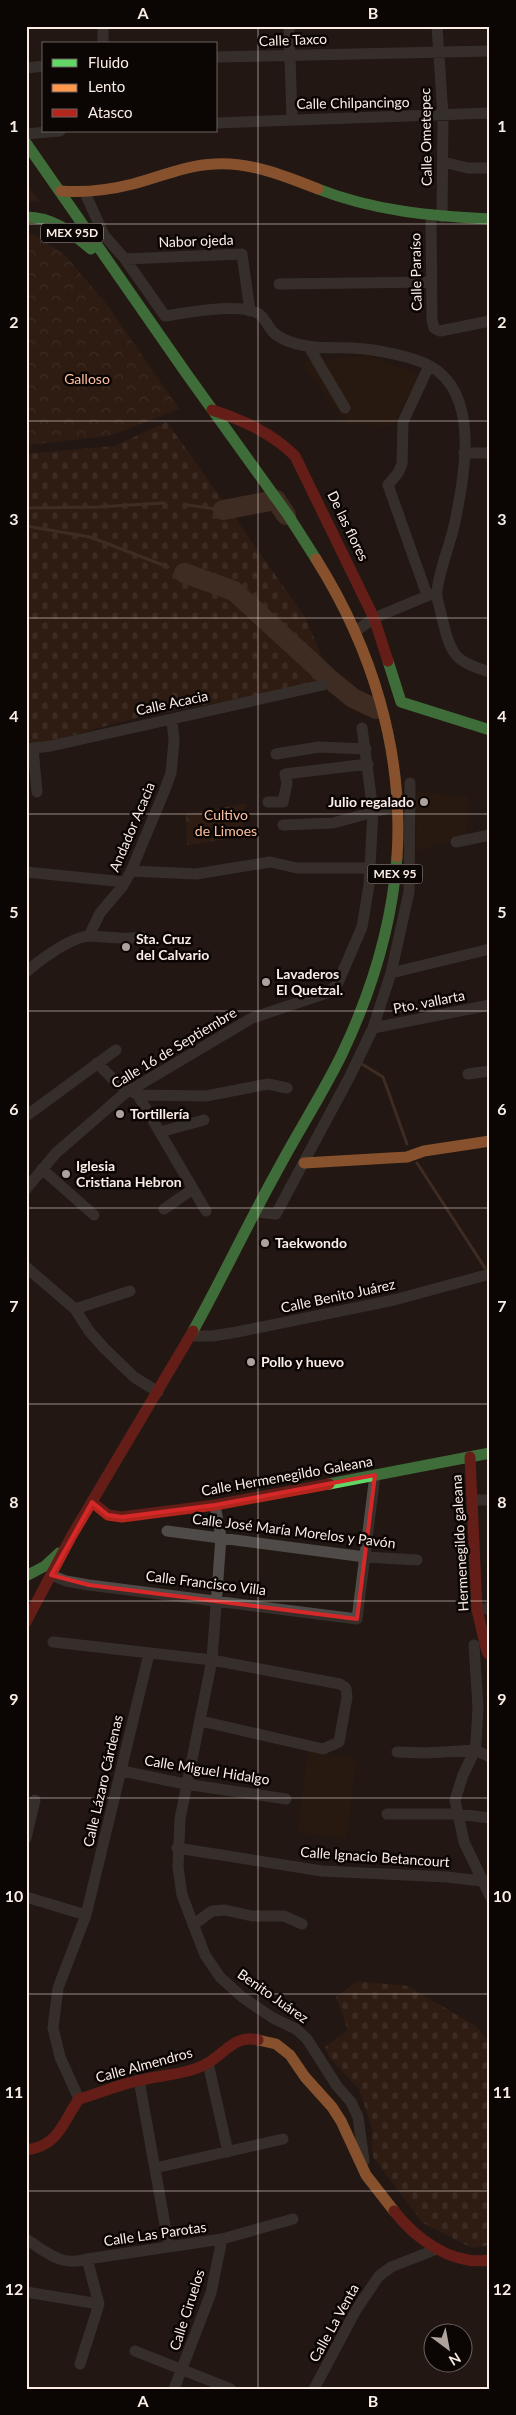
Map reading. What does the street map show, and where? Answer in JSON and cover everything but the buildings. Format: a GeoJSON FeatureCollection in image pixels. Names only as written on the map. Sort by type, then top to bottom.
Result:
{"type":"FeatureCollection","features":[{"type":"Feature","properties":{"kind":"main road","name":"MEX 95"},"geometry":{"type":"LineString","coordinates":[[26,143],[212,410],[313,549],[356,631],[370,665],[381,704],[390,754],[396,806],[396,869],[384,932],[367,992],[353,1031],[191,1336],[65,1548],[26,1622]]}},
{"type":"Feature","properties":{"kind":"main road"},"geometry":{"type":"LineString","coordinates":[[60,191],[85,193],[121,187],[202,163],[229,164],[283,174],[355,202],[437,217],[490,219]]}},
{"type":"Feature","properties":{"kind":"main road","name":"MEX 95D"},"geometry":{"type":"LineString","coordinates":[[26,217],[38,216],[52,220],[68,230],[110,265]]}},
{"type":"Feature","properties":{"kind":"main road","name":"De las flores"},"geometry":{"type":"LineString","coordinates":[[212,410],[240,419],[281,442],[295,456],[308,478],[374,618],[401,702],[490,730]]}},
{"type":"Feature","properties":{"kind":"main road"},"geometry":{"type":"LineString","coordinates":[[304,1163],[407,1157],[424,1151],[490,1141]]}},
{"type":"Feature","properties":{"kind":"main road","name":"Calle Hermenegildo Galeana"},"geometry":{"type":"LineString","coordinates":[[92,1502],[108,1515],[122,1517],[215,1505],[490,1453]]}},
{"type":"Feature","properties":{"kind":"main road","name":"Hermenegildo galeana"},"geometry":{"type":"LineString","coordinates":[[470,1457],[477,1610],[489,1653]]}},
{"type":"Feature","properties":{"kind":"main road"},"geometry":{"type":"LineString","coordinates":[[26,1576],[45,1566],[65,1548]]}},
{"type":"Feature","properties":{"kind":"main road","name":"Calle Almendros"},"geometry":{"type":"LineString","coordinates":[[79,2099],[139,2080],[186,2071],[208,2063],[236,2041],[252,2038],[276,2044],[290,2055],[305,2077],[332,2107],[341,2121],[366,2175],[410,2231],[437,2249],[457,2259],[477,2262],[490,2260]]}},
{"type":"Feature","properties":{"kind":"main road"},"geometry":{"type":"LineString","coordinates":[[26,2150],[37,2150],[51,2144],[79,2099]]}},
{"type":"Feature","properties":{"kind":"street"},"geometry":{"type":"LineString","coordinates":[[103,26],[103,42]]}},
{"type":"Feature","properties":{"kind":"street"},"geometry":{"type":"LineString","coordinates":[[289,26],[292,119]]}},
{"type":"Feature","properties":{"kind":"street","name":"Calle Ometepec"},"geometry":{"type":"LineString","coordinates":[[437,26],[443,162],[437,217]]}},
{"type":"Feature","properties":{"kind":"street","name":"Calle Taxco"},"geometry":{"type":"LineString","coordinates":[[218,57],[490,51]]}},
{"type":"Feature","properties":{"kind":"street"},"geometry":{"type":"LineString","coordinates":[[26,68],[42,66]]}},
{"type":"Feature","properties":{"kind":"street","name":"Calle Chilpancingo"},"geometry":{"type":"LineString","coordinates":[[218,123],[490,113]]}},
{"type":"Feature","properties":{"kind":"street"},"geometry":{"type":"LineString","coordinates":[[26,134],[49,132]]}},
{"type":"Feature","properties":{"kind":"street"},"geometry":{"type":"LineString","coordinates":[[443,162],[468,168],[490,168]]}},
{"type":"Feature","properties":{"kind":"street"},"geometry":{"type":"LineString","coordinates":[[85,193],[104,235],[125,259],[165,316],[219,311],[250,311],[259,314],[274,332],[289,342],[309,346],[355,348],[411,359],[430,366],[446,378],[457,396],[464,419],[464,453],[455,522],[432,595]]}},
{"type":"Feature","properties":{"kind":"street","name":"Calle Paraíso"},"geometry":{"type":"LineString","coordinates":[[437,217],[431,282],[434,328],[440,331],[490,321]]}},
{"type":"Feature","properties":{"kind":"street","name":"Nabor ojeda"},"geometry":{"type":"LineString","coordinates":[[125,259],[242,254],[250,311]]}},
{"type":"Feature","properties":{"kind":"street"},"geometry":{"type":"LineString","coordinates":[[279,284],[431,282]]}},
{"type":"Feature","properties":{"kind":"street"},"geometry":{"type":"LineString","coordinates":[[309,346],[346,408]]}},
{"type":"Feature","properties":{"kind":"street"},"geometry":{"type":"LineString","coordinates":[[430,366],[403,422],[402,464],[398,473],[388,485],[454,654],[466,665],[490,672]]}},
{"type":"Feature","properties":{"kind":"street"},"geometry":{"type":"LineString","coordinates":[[464,453],[490,453]]}},
{"type":"Feature","properties":{"kind":"street"},"geometry":{"type":"LineString","coordinates":[[356,631],[374,618],[432,595]]}},
{"type":"Feature","properties":{"kind":"street","name":"Calle Acacia"},"geometry":{"type":"LineString","coordinates":[[30,749],[323,685]]}},
{"type":"Feature","properties":{"kind":"street","name":"Andador Acacia"},"geometry":{"type":"LineString","coordinates":[[89,936],[100,914],[125,882],[131,871],[171,773],[174,741],[172,719]]}},
{"type":"Feature","properties":{"kind":"street"},"geometry":{"type":"LineString","coordinates":[[131,871],[196,874],[270,862],[297,868],[369,868],[372,811],[368,764],[362,728]]}},
{"type":"Feature","properties":{"kind":"street"},"geometry":{"type":"LineString","coordinates":[[276,754],[319,747],[366,749]]}},
{"type":"Feature","properties":{"kind":"street"},"geometry":{"type":"LineString","coordinates":[[30,749],[37,792]]}},
{"type":"Feature","properties":{"kind":"street"},"geometry":{"type":"LineString","coordinates":[[268,802],[283,802],[287,783],[285,774],[368,764]]}},
{"type":"Feature","properties":{"kind":"street"},"geometry":{"type":"LineString","coordinates":[[256,1212],[276,1214],[373,1028],[391,973],[409,892],[410,783]]}},
{"type":"Feature","properties":{"kind":"street"},"geometry":{"type":"LineString","coordinates":[[283,825],[333,823],[396,806]]}},
{"type":"Feature","properties":{"kind":"street"},"geometry":{"type":"LineString","coordinates":[[456,842],[490,835]]}},
{"type":"Feature","properties":{"kind":"street","name":"Calle 16 de Septiembre"},"geometry":{"type":"LineString","coordinates":[[26,1189],[56,1153],[133,1093],[252,1018],[327,993],[337,985],[362,927],[369,868]]}},
{"type":"Feature","properties":{"kind":"street"},"geometry":{"type":"LineString","coordinates":[[26,872],[125,882]]}},
{"type":"Feature","properties":{"kind":"street"},"geometry":{"type":"LineString","coordinates":[[26,972],[55,951],[89,936],[108,938],[143,937]]}},
{"type":"Feature","properties":{"kind":"street"},"geometry":{"type":"LineString","coordinates":[[391,973],[490,948]]}},
{"type":"Feature","properties":{"kind":"street","name":"Pto. vallarta"},"geometry":{"type":"LineString","coordinates":[[373,1028],[490,1005]]}},
{"type":"Feature","properties":{"kind":"street"},"geometry":{"type":"LineString","coordinates":[[26,1116],[116,1050]]}},
{"type":"Feature","properties":{"kind":"street"},"geometry":{"type":"LineString","coordinates":[[97,1063],[118,1084],[133,1093],[160,1132],[206,1211]]}},
{"type":"Feature","properties":{"kind":"street"},"geometry":{"type":"LineString","coordinates":[[468,1074],[490,1071]]}},
{"type":"Feature","properties":{"kind":"street"},"geometry":{"type":"LineString","coordinates":[[133,1093],[206,1096],[268,1084],[287,1088]]}},
{"type":"Feature","properties":{"kind":"street"},"geometry":{"type":"LineString","coordinates":[[160,1132],[204,1120]]}},
{"type":"Feature","properties":{"kind":"street"},"geometry":{"type":"LineString","coordinates":[[42,1169],[94,1215]]}},
{"type":"Feature","properties":{"kind":"street"},"geometry":{"type":"LineString","coordinates":[[164,1209],[193,1189]]}},
{"type":"Feature","properties":{"kind":"street"},"geometry":{"type":"LineString","coordinates":[[26,1267],[75,1309],[89,1331],[134,1377],[158,1392]]}},
{"type":"Feature","properties":{"kind":"street","name":"Calle Benito Juárez"},"geometry":{"type":"LineString","coordinates":[[191,1336],[213,1336],[237,1332],[394,1300],[490,1274]]}},
{"type":"Feature","properties":{"kind":"street"},"geometry":{"type":"LineString","coordinates":[[75,1309],[130,1291]]}},
{"type":"Feature","properties":{"kind":"street"},"geometry":{"type":"LineString","coordinates":[[365,1557],[375,1475]]}},
{"type":"Feature","properties":{"kind":"street"},"geometry":{"type":"LineString","coordinates":[[473,1500],[490,1500]]}},
{"type":"Feature","properties":{"kind":"street","name":"Benito Juárez"},"geometry":{"type":"LineString","coordinates":[[215,1505],[221,1537],[212,1660],[201,1720],[186,1784],[177,1848],[182,1895],[206,1955],[220,1977],[242,1997],[302,2034],[351,2102],[358,2118],[366,2175]]}},
{"type":"Feature","properties":{"kind":"street","name":"Calle José María Morelos y Pavón"},"geometry":{"type":"LineString","coordinates":[[167,1531],[365,1557],[417,1560]]}},
{"type":"Feature","properties":{"kind":"street","name":"Calle Francisco Villa"},"geometry":{"type":"LineString","coordinates":[[51,1575],[66,1581],[216,1599],[357,1619],[365,1557]]}},
{"type":"Feature","properties":{"kind":"street"},"geometry":{"type":"LineString","coordinates":[[477,1610],[490,1608]]}},
{"type":"Feature","properties":{"kind":"street"},"geometry":{"type":"LineString","coordinates":[[53,1642],[212,1660],[340,1684],[346,1688],[347,1697],[339,1742],[323,1749],[201,1720]]}},
{"type":"Feature","properties":{"kind":"street"},"geometry":{"type":"LineString","coordinates":[[489,1653],[474,1645],[478,1707],[475,1750],[463,1774],[455,1800],[464,1842],[490,1896]]}},
{"type":"Feature","properties":{"kind":"street","name":"Calle Lázaro Cárdenas"},"geometry":{"type":"LineString","coordinates":[[79,2099],[60,2057],[53,2028],[58,1988],[86,1915],[149,1654]]}},
{"type":"Feature","properties":{"kind":"street"},"geometry":{"type":"LineString","coordinates":[[396,1752],[426,1753],[475,1750],[490,1757]]}},
{"type":"Feature","properties":{"kind":"street","name":"Calle Miguel Hidalgo"},"geometry":{"type":"LineString","coordinates":[[122,1771],[186,1784],[286,1799]]}},
{"type":"Feature","properties":{"kind":"street"},"geometry":{"type":"LineString","coordinates":[[26,1838],[35,1800]]}},
{"type":"Feature","properties":{"kind":"street"},"geometry":{"type":"LineString","coordinates":[[387,1814],[457,1814],[490,1818]]}},
{"type":"Feature","properties":{"kind":"street","name":"Calle Ignacio Betancourt"},"geometry":{"type":"LineString","coordinates":[[177,1848],[322,1872],[447,1876],[482,1881]]}},
{"type":"Feature","properties":{"kind":"street"},"geometry":{"type":"LineString","coordinates":[[26,1897],[86,1915]]}},
{"type":"Feature","properties":{"kind":"street"},"geometry":{"type":"LineString","coordinates":[[193,1924],[212,1912],[225,1910],[252,1916],[284,1916],[302,1924]]}},
{"type":"Feature","properties":{"kind":"street"},"geometry":{"type":"LineString","coordinates":[[208,2063],[228,2152]]}},
{"type":"Feature","properties":{"kind":"street"},"geometry":{"type":"LineString","coordinates":[[139,2080],[169,2247]]}},
{"type":"Feature","properties":{"kind":"street"},"geometry":{"type":"LineString","coordinates":[[154,2168],[283,2138]]}},
{"type":"Feature","properties":{"kind":"street","name":"Calle Las Parotas"},"geometry":{"type":"LineString","coordinates":[[26,2239],[61,2261],[73,2263],[87,2259],[222,2239],[293,2219]]}},
{"type":"Feature","properties":{"kind":"street","name":"Calle Ciruelos"},"geometry":{"type":"LineString","coordinates":[[174,2389],[211,2293],[222,2239]]}},
{"type":"Feature","properties":{"kind":"street","name":"Calle La Venta"},"geometry":{"type":"LineString","coordinates":[[314,2389],[356,2310],[379,2276],[391,2268],[437,2249]]}},
{"type":"Feature","properties":{"kind":"street"},"geometry":{"type":"LineString","coordinates":[[80,2364],[99,2304],[87,2259]]}},
{"type":"Feature","properties":{"kind":"street"},"geometry":{"type":"LineString","coordinates":[[26,2292],[99,2304]]}},
{"type":"Feature","properties":{"kind":"street"},"geometry":{"type":"LineString","coordinates":[[135,2351],[231,2389]]}},
{"type":"Feature","properties":{"kind":"highlighted area"},"geometry":{"type":"Polygon","coordinates":[[[375,1475],[357,1619],[89,1585],[51,1575],[92,1502],[108,1515],[122,1517],[215,1505],[375,1475]]]}},
{"type":"Feature","properties":{"kind":"shaded area"},"geometry":{"type":"Polygon","coordinates":[[[367,355],[416,373],[419,378],[392,426],[348,424],[301,362],[367,355]]]}},
{"type":"Feature","properties":{"kind":"shaded area"},"geometry":{"type":"Polygon","coordinates":[[[412,792],[468,796],[467,836],[416,851],[417,821],[412,792]]]}},
{"type":"Feature","properties":{"kind":"shaded area"},"geometry":{"type":"Polygon","coordinates":[[[308,1752],[356,1758],[346,1838],[298,1832],[308,1752]]]}},
{"type":"Feature","properties":{"kind":"green space"},"geometry":{"type":"Polygon","coordinates":[[[26,184],[40,202],[26,201],[26,184]]]}},
{"type":"Feature","properties":{"kind":"green space","name":"Galloso"},"geometry":{"type":"Polygon","coordinates":[[[27,231],[64,254],[108,306],[179,409],[109,436],[26,445],[27,231]]]}},
{"type":"Feature","properties":{"kind":"green space"},"geometry":{"type":"Polygon","coordinates":[[[167,422],[305,617],[332,681],[136,718],[48,742],[26,744],[26,454],[114,446],[167,422]]]}},
{"type":"Feature","properties":{"kind":"green space","name":"Cultivo de Limoes"},"geometry":{"type":"Polygon","coordinates":[[[245,804],[242,837],[187,845],[186,814],[245,804]]]}},
{"type":"Feature","properties":{"kind":"green space"},"geometry":{"type":"Polygon","coordinates":[[[357,1981],[408,1986],[477,2027],[490,2044],[490,2245],[472,2248],[423,2223],[373,2157],[372,2128],[359,2089],[329,2057],[325,2047],[348,2030],[336,1997],[357,1981]]]}},
{"type":"Feature","properties":{"kind":"waterway"},"geometry":{"type":"LineString","coordinates":[[223,510],[276,500],[286,515]]}},
{"type":"Feature","properties":{"kind":"waterway"},"geometry":{"type":"LineString","coordinates":[[26,508],[98,507],[164,503]]}},
{"type":"Feature","properties":{"kind":"waterway"},"geometry":{"type":"LineString","coordinates":[[188,505],[223,510]]}},
{"type":"Feature","properties":{"kind":"waterway"},"geometry":{"type":"LineString","coordinates":[[26,526],[90,537],[168,567]]}},
{"type":"Feature","properties":{"kind":"waterway"},"geometry":{"type":"LineString","coordinates":[[184,573],[234,591],[332,681],[353,698],[376,709]]}},
{"type":"Feature","properties":{"kind":"waterway"},"geometry":{"type":"LineString","coordinates":[[362,1064],[383,1077],[407,1144]]}},
{"type":"Feature","properties":{"kind":"waterway"},"geometry":{"type":"LineString","coordinates":[[417,1163],[485,1268]]}},
{"type":"Feature","properties":{"kind":"traffic: fast"},"geometry":{"type":"LineString","coordinates":[[26,143],[186,373],[288,515],[316,559]]}},
{"type":"Feature","properties":{"kind":"traffic: fast"},"geometry":{"type":"LineString","coordinates":[[318,189],[360,203],[403,211],[490,219]]}},
{"type":"Feature","properties":{"kind":"traffic: fast"},"geometry":{"type":"LineString","coordinates":[[26,217],[53,223],[69,231],[91,249]]}},
{"type":"Feature","properties":{"kind":"traffic: fast"},"geometry":{"type":"LineString","coordinates":[[388,661],[401,702],[490,730]]}},
{"type":"Feature","properties":{"kind":"traffic: fast"},"geometry":{"type":"LineString","coordinates":[[193,1331],[265,1193],[342,1054],[352,1031],[371,983],[385,933],[397,857]]}},
{"type":"Feature","properties":{"kind":"traffic: fast"},"geometry":{"type":"LineString","coordinates":[[329,1484],[490,1453]]}},
{"type":"Feature","properties":{"kind":"traffic: fast"},"geometry":{"type":"LineString","coordinates":[[26,1576],[45,1566],[59,1553]]}},
{"type":"Feature","properties":{"kind":"traffic: slow"},"geometry":{"type":"LineString","coordinates":[[61,191],[115,188],[183,169],[215,164],[242,165],[255,168],[318,189]]}},
{"type":"Feature","properties":{"kind":"traffic: slow"},"geometry":{"type":"LineString","coordinates":[[316,559],[336,593],[353,628],[368,664],[380,702],[395,778],[398,817],[397,857]]}},
{"type":"Feature","properties":{"kind":"traffic: slow"},"geometry":{"type":"LineString","coordinates":[[304,1163],[407,1157],[424,1151],[490,1141]]}},
{"type":"Feature","properties":{"kind":"traffic: slow"},"geometry":{"type":"LineString","coordinates":[[258,2040],[276,2044],[290,2055],[305,2077],[332,2107],[341,2121],[366,2175],[394,2211]]}},
{"type":"Feature","properties":{"kind":"traffic: jam"},"geometry":{"type":"LineString","coordinates":[[212,410],[235,418],[267,434],[295,456],[374,618],[388,661]]}},
{"type":"Feature","properties":{"kind":"traffic: jam"},"geometry":{"type":"LineString","coordinates":[[26,1622],[71,1537],[193,1331]]}},
{"type":"Feature","properties":{"kind":"traffic: jam"},"geometry":{"type":"LineString","coordinates":[[470,1457],[477,1610],[487,1652],[490,1655]]}},
{"type":"Feature","properties":{"kind":"traffic: jam"},"geometry":{"type":"LineString","coordinates":[[92,1502],[108,1515],[122,1517],[215,1505],[329,1484]]}},
{"type":"Feature","properties":{"kind":"traffic: jam"},"geometry":{"type":"LineString","coordinates":[[26,2150],[37,2148],[53,2138],[59,2132],[79,2099],[133,2082],[193,2070],[208,2063],[237,2042],[250,2039],[258,2040]]}},
{"type":"Feature","properties":{"kind":"traffic: jam"},"geometry":{"type":"LineString","coordinates":[[394,2211],[424,2240],[449,2255],[476,2261],[490,2260]]}},
{"type":"Feature","properties":{"kind":"place","name":"Julio regalado"},"geometry":{"type":"Point","coordinates":[424,802]}},
{"type":"Feature","properties":{"kind":"place","name":"Sta. Cruz del Calvario"},"geometry":{"type":"Point","coordinates":[126,947]}},
{"type":"Feature","properties":{"kind":"place","name":"Lavaderos El Quetzal."},"geometry":{"type":"Point","coordinates":[266,982]}},
{"type":"Feature","properties":{"kind":"place","name":"Tortillería"},"geometry":{"type":"Point","coordinates":[120,1114]}},
{"type":"Feature","properties":{"kind":"place","name":"Iglesia Cristiana Hebron"},"geometry":{"type":"Point","coordinates":[66,1174]}},
{"type":"Feature","properties":{"kind":"place","name":"Taekwondo"},"geometry":{"type":"Point","coordinates":[265,1243]}},
{"type":"Feature","properties":{"kind":"place","name":"Pollo y huevo"},"geometry":{"type":"Point","coordinates":[251,1362]}}]}
